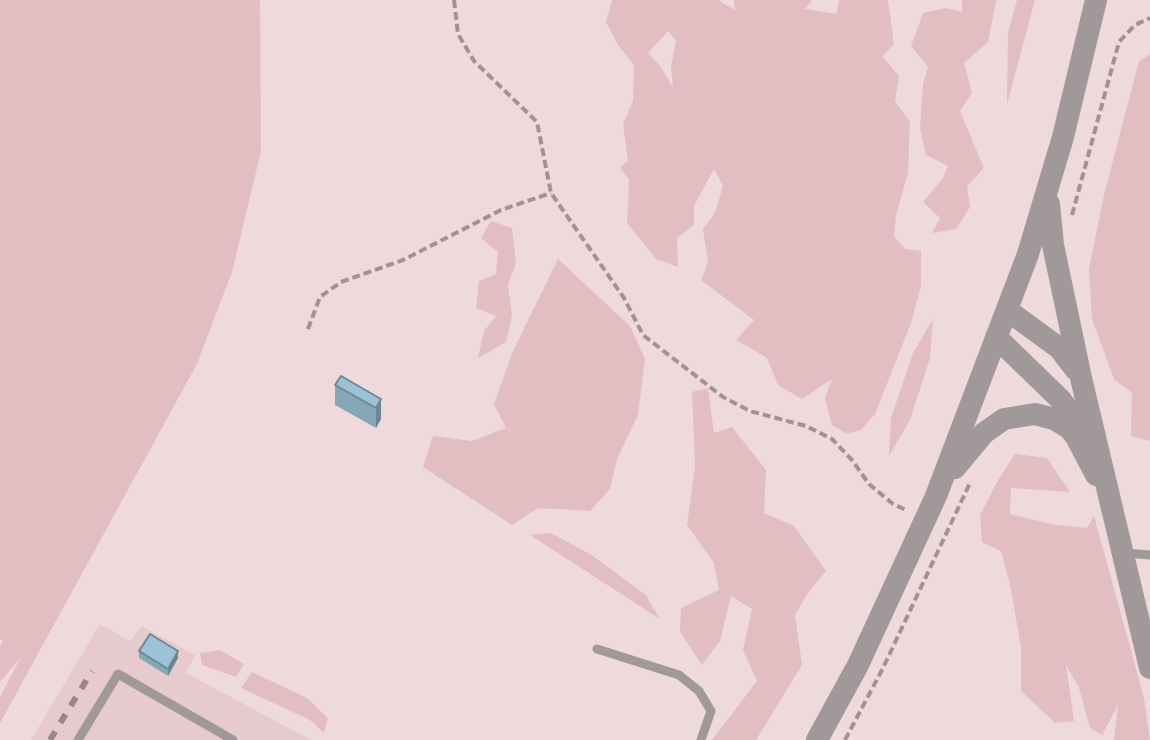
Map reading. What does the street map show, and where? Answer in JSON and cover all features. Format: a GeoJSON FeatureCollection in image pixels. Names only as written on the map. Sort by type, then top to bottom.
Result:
{"type":"FeatureCollection","features":[{"type":"Feature","properties":{"kind":"street"},"geometry":{"type":"LineString","coordinates":[[817,740],[858,665],[936,496],[1007,310],[1048,194],[1096,0]]}},
{"type":"Feature","properties":{"kind":"street"},"geometry":{"type":"LineString","coordinates":[[1048,194],[1053,245],[1081,378],[1150,668]]}},
{"type":"Feature","properties":{"kind":"street"},"geometry":{"type":"LineString","coordinates":[[1007,310],[1059,348],[1081,378]]}},
{"type":"Feature","properties":{"kind":"street"},"geometry":{"type":"LineString","coordinates":[[996,337],[1076,418],[1090,444],[1109,498]]}},
{"type":"Feature","properties":{"kind":"street"},"geometry":{"type":"LineString","coordinates":[[936,496],[970,447],[984,433],[1004,419],[1035,414],[1054,419],[1076,437],[1109,498]]}},
{"type":"Feature","properties":{"kind":"lane"},"geometry":{"type":"LineString","coordinates":[[1122,553],[1150,555]]}},
{"type":"Feature","properties":{"kind":"lane"},"geometry":{"type":"LineString","coordinates":[[597,649],[679,675],[699,691],[711,711],[701,740]]}},
{"type":"Feature","properties":{"kind":"lane"},"geometry":{"type":"LineString","coordinates":[[78,740],[118,674],[233,740]]}},
{"type":"Feature","properties":{"kind":"path"},"geometry":{"type":"LineString","coordinates":[[454,0],[458,34],[474,61],[537,122],[551,193],[624,298],[643,335],[723,397],[750,411],[806,426],[832,439],[869,484],[893,504],[925,519]]}},
{"type":"Feature","properties":{"kind":"path"},"geometry":{"type":"LineString","coordinates":[[1068,227],[1116,49],[1125,32],[1150,18]]}},
{"type":"Feature","properties":{"kind":"path"},"geometry":{"type":"LineString","coordinates":[[308,329],[320,297],[341,282],[403,260],[501,210],[551,193]]}},
{"type":"Feature","properties":{"kind":"path"},"geometry":{"type":"LineString","coordinates":[[845,740],[883,668],[971,481]]}},
{"type":"Feature","properties":{"kind":"shaded area"},"geometry":{"type":"Polygon","coordinates":[[[0,0],[260,0],[261,151],[232,272],[197,364],[0,723],[0,697],[21,657],[0,682],[0,646],[3,641],[0,639],[0,0]]]}},
{"type":"Feature","properties":{"kind":"shaded area"},"geometry":{"type":"Polygon","coordinates":[[[612,0],[718,0],[735,10],[734,0],[812,0],[805,9],[837,14],[839,0],[888,0],[894,44],[882,56],[899,76],[895,101],[910,122],[908,173],[896,215],[894,236],[905,249],[921,251],[921,286],[911,323],[875,414],[861,430],[847,434],[832,425],[825,398],[832,379],[802,399],[778,385],[767,358],[736,340],[754,320],[701,280],[708,262],[703,229],[715,213],[723,186],[714,169],[694,206],[694,225],[677,238],[678,267],[656,259],[627,223],[629,180],[620,167],[628,161],[623,124],[633,101],[634,65],[618,45],[606,22],[612,0]],[[668,31],[648,53],[661,67],[673,88],[671,67],[676,41],[668,31]]]}},
{"type":"Feature","properties":{"kind":"shaded area"},"geometry":{"type":"Polygon","coordinates":[[[962,0],[996,0],[988,42],[964,63],[972,93],[960,111],[984,168],[967,186],[970,207],[956,229],[932,233],[940,218],[923,202],[943,178],[948,166],[926,155],[920,128],[923,84],[928,67],[911,46],[923,13],[946,8],[962,12],[962,0]]]}},
{"type":"Feature","properties":{"kind":"shaded area"},"geometry":{"type":"Polygon","coordinates":[[[1017,0],[1035,0],[1007,104],[1008,33],[1017,0]]]}},
{"type":"Feature","properties":{"kind":"shaded area"},"geometry":{"type":"Polygon","coordinates":[[[1150,54],[1150,441],[1131,436],[1132,393],[1114,379],[1092,319],[1089,269],[1104,195],[1139,61],[1150,54]]]}},
{"type":"Feature","properties":{"kind":"shaded area"},"geometry":{"type":"Polygon","coordinates":[[[491,221],[512,228],[516,263],[508,285],[512,315],[506,342],[478,358],[484,331],[496,316],[476,308],[479,281],[496,274],[498,252],[481,238],[491,221]]]}},
{"type":"Feature","properties":{"kind":"shaded area"},"geometry":{"type":"Polygon","coordinates":[[[558,259],[630,326],[645,359],[638,415],[617,459],[610,489],[590,511],[538,508],[512,525],[423,467],[433,436],[472,441],[506,428],[494,404],[513,351],[558,259]]]}},
{"type":"Feature","properties":{"kind":"shaded area"},"geometry":{"type":"Polygon","coordinates":[[[933,319],[930,358],[910,420],[889,456],[891,418],[913,353],[933,319]]]}},
{"type":"Feature","properties":{"kind":"shaded area"},"geometry":{"type":"Polygon","coordinates":[[[708,388],[714,433],[732,427],[766,470],[764,513],[794,526],[826,571],[795,615],[802,665],[756,740],[712,740],[757,681],[743,650],[752,609],[731,596],[720,641],[702,665],[680,632],[681,608],[719,590],[714,563],[687,525],[695,466],[692,392],[708,388]]]}},
{"type":"Feature","properties":{"kind":"shaded area"},"geometry":{"type":"Polygon","coordinates":[[[1015,454],[1047,458],[1070,492],[1011,488],[1010,514],[1050,524],[1087,528],[1094,516],[1144,698],[1150,740],[1114,740],[1118,705],[1102,735],[1090,728],[1079,688],[1066,665],[1074,721],[1055,723],[1021,691],[1021,648],[1011,589],[1001,551],[982,542],[980,515],[1015,454]]]}},
{"type":"Feature","properties":{"kind":"shaded area"},"geometry":{"type":"Polygon","coordinates":[[[551,533],[590,554],[646,595],[660,619],[530,535],[551,533]]]}},
{"type":"Feature","properties":{"kind":"shaded area"},"geometry":{"type":"Polygon","coordinates":[[[100,624],[130,641],[142,626],[195,655],[186,673],[311,740],[31,740],[100,624]]]}},
{"type":"Feature","properties":{"kind":"shaded area"},"geometry":{"type":"Polygon","coordinates":[[[220,650],[244,664],[236,677],[202,665],[200,653],[220,650]]]}},
{"type":"Feature","properties":{"kind":"shaded area"},"geometry":{"type":"Polygon","coordinates":[[[252,672],[307,698],[328,718],[324,733],[310,720],[241,688],[252,672]]]}},
{"type":"Feature","properties":{"kind":"building"},"geometry":{"type":"Polygon","coordinates":[[[341,376],[381,399],[376,408],[335,385],[341,376]]]}},
{"type":"Feature","properties":{"kind":"building"},"geometry":{"type":"Polygon","coordinates":[[[150,634],[178,651],[168,669],[139,651],[150,634]]]}},
{"type":"Feature","properties":{"kind":"railway"},"geometry":{"type":"LineString","coordinates":[[50,740],[92,671]]}}]}
